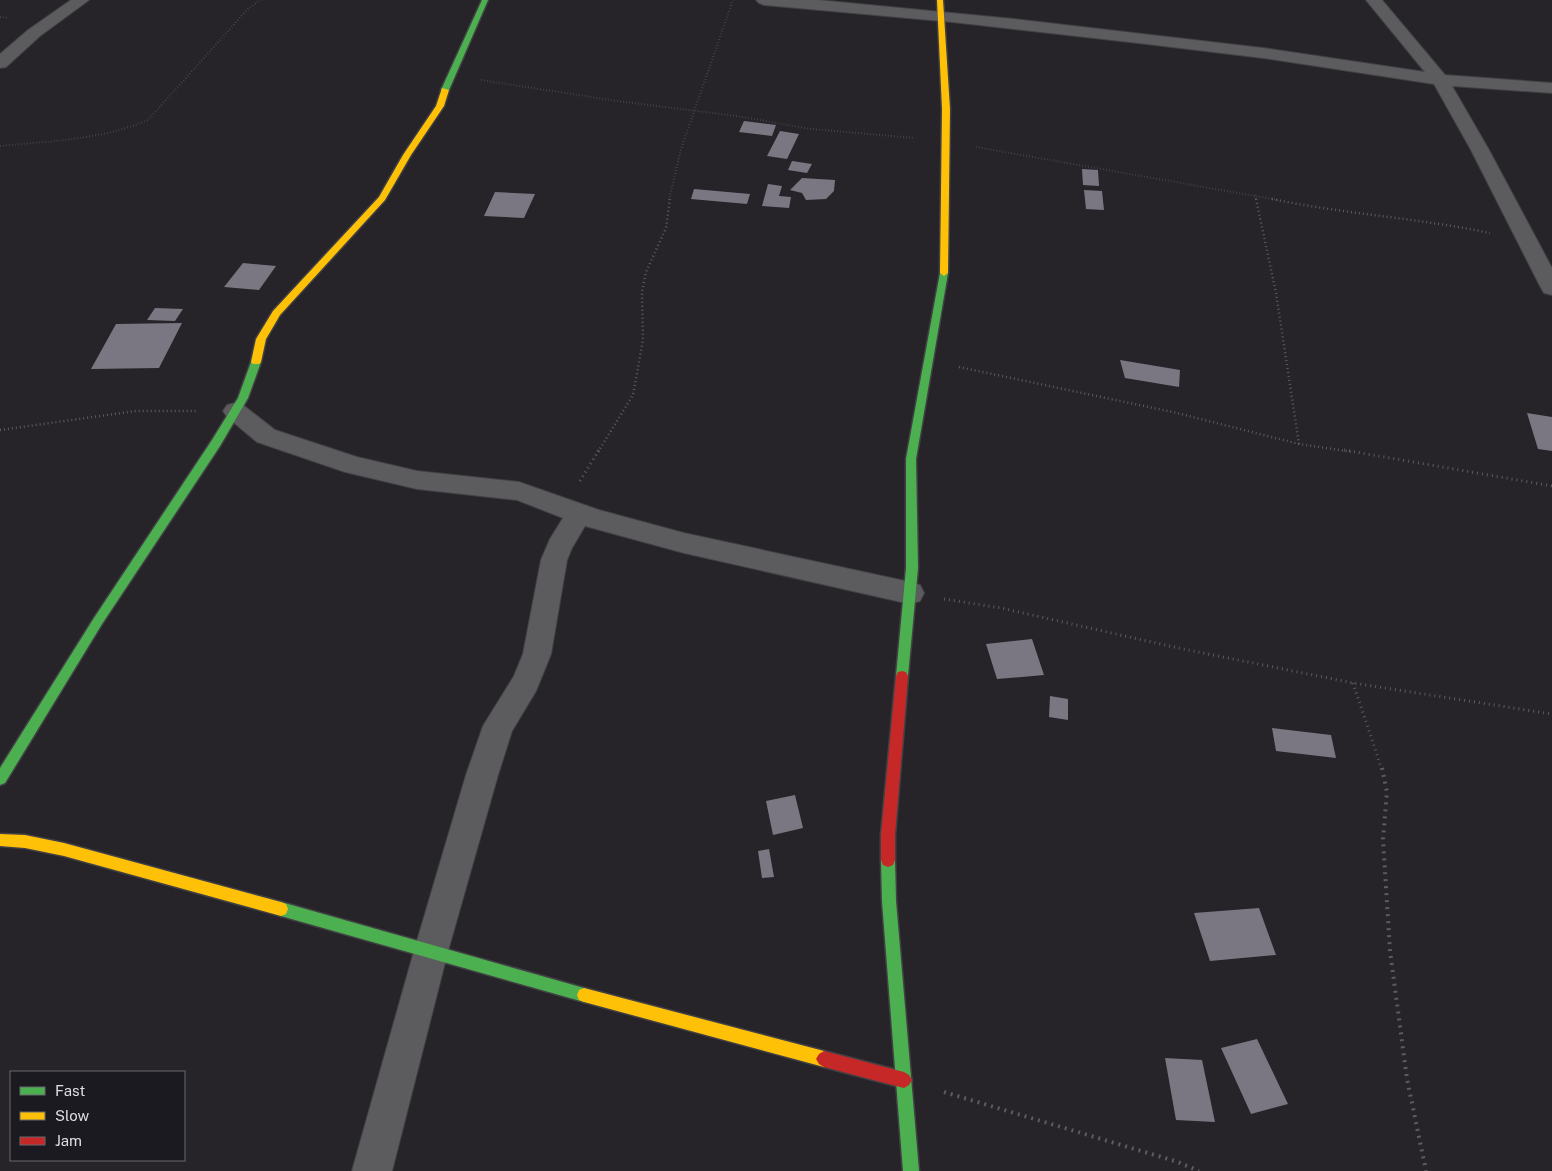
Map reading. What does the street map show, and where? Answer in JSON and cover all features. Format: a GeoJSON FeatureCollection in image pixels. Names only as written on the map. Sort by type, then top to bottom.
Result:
{"type":"FeatureCollection","features":[{"type":"Feature","properties":{"kind":"street"},"geometry":{"type":"LineString","coordinates":[[0,63],[34,33],[81,0]]}},
{"type":"Feature","properties":{"kind":"street"},"geometry":{"type":"LineString","coordinates":[[0,779],[98,621],[235,411],[255,369],[261,339],[276,313],[382,198],[407,155],[440,106],[450,76],[485,0]]}},
{"type":"Feature","properties":{"kind":"street"},"geometry":{"type":"LineString","coordinates":[[764,0],[1158,40],[1300,58],[1440,80],[1552,88]]}},
{"type":"Feature","properties":{"kind":"street"},"geometry":{"type":"LineString","coordinates":[[911,1171],[889,901],[888,835],[912,568],[911,459],[946,266],[946,109],[940,0]]}},
{"type":"Feature","properties":{"kind":"street"},"geometry":{"type":"LineString","coordinates":[[1374,0],[1440,80],[1537,248],[1552,288]]}},
{"type":"Feature","properties":{"kind":"street"},"geometry":{"type":"LineString","coordinates":[[235,411],[266,436],[354,466],[417,480],[519,491],[580,513],[684,544],[910,593]]}},
{"type":"Feature","properties":{"kind":"street"},"geometry":{"type":"LineString","coordinates":[[372,1171],[431,951],[482,775],[498,726],[526,682],[537,654],[554,560],[559,546],[580,513]]}},
{"type":"Feature","properties":{"kind":"street"},"geometry":{"type":"LineString","coordinates":[[0,840],[14,840],[48,846],[655,1014],[904,1080]]}},
{"type":"Feature","properties":{"kind":"path"},"geometry":{"type":"LineString","coordinates":[[0,146],[112,133],[131,128],[148,120],[247,10],[260,0]]}},
{"type":"Feature","properties":{"kind":"path"},"geometry":{"type":"LineString","coordinates":[[580,513],[577,496],[579,481],[633,395],[643,340],[642,292],[646,272],[666,228],[671,187],[681,150],[733,0]]}},
{"type":"Feature","properties":{"kind":"path"},"geometry":{"type":"LineString","coordinates":[[450,76],[812,129],[946,141],[1255,195],[1312,207],[1447,224],[1537,248]]}},
{"type":"Feature","properties":{"kind":"path"},"geometry":{"type":"LineString","coordinates":[[1255,195],[1276,293],[1299,444]]}},
{"type":"Feature","properties":{"kind":"path"},"geometry":{"type":"LineString","coordinates":[[929,361],[1177,413],[1299,444],[1369,454],[1552,486]]}},
{"type":"Feature","properties":{"kind":"path"},"geometry":{"type":"LineString","coordinates":[[0,430],[136,411],[235,411]]}},
{"type":"Feature","properties":{"kind":"path"},"geometry":{"type":"LineString","coordinates":[[910,593],[1001,608],[1178,648],[1352,683],[1552,714]]}},
{"type":"Feature","properties":{"kind":"path"},"geometry":{"type":"LineString","coordinates":[[1352,683],[1380,761],[1387,792],[1383,839],[1390,951],[1406,1079],[1426,1171]]}},
{"type":"Feature","properties":{"kind":"path"},"geometry":{"type":"LineString","coordinates":[[904,1080],[1178,1162],[1199,1171]]}},
{"type":"Feature","properties":{"kind":"building"},"geometry":{"type":"Polygon","coordinates":[[[744,121],[776,125],[772,136],[739,132],[744,121]]]}},
{"type":"Feature","properties":{"kind":"building"},"geometry":{"type":"Polygon","coordinates":[[[780,131],[799,134],[787,159],[767,156],[780,131]]]}},
{"type":"Feature","properties":{"kind":"building"},"geometry":{"type":"Polygon","coordinates":[[[792,161],[812,164],[807,173],[788,170],[792,161]]]}},
{"type":"Feature","properties":{"kind":"building"},"geometry":{"type":"Polygon","coordinates":[[[1082,169],[1098,170],[1099,186],[1083,185],[1082,169]]]}},
{"type":"Feature","properties":{"kind":"building"},"geometry":{"type":"Polygon","coordinates":[[[802,178],[835,180],[834,191],[826,199],[806,200],[802,193],[790,190],[802,178]]]}},
{"type":"Feature","properties":{"kind":"building"},"geometry":{"type":"Polygon","coordinates":[[[768,184],[782,186],[779,196],[791,197],[789,208],[762,206],[768,184]]]}},
{"type":"Feature","properties":{"kind":"building"},"geometry":{"type":"Polygon","coordinates":[[[694,189],[750,194],[747,204],[691,199],[694,189]]]}},
{"type":"Feature","properties":{"kind":"building"},"geometry":{"type":"Polygon","coordinates":[[[1084,190],[1102,191],[1104,210],[1086,209],[1084,190]]]}},
{"type":"Feature","properties":{"kind":"building"},"geometry":{"type":"Polygon","coordinates":[[[495,192],[535,194],[524,218],[484,216],[495,192]]]}},
{"type":"Feature","properties":{"kind":"building"},"geometry":{"type":"Polygon","coordinates":[[[243,263],[276,266],[259,290],[224,287],[243,263]]]}},
{"type":"Feature","properties":{"kind":"building"},"geometry":{"type":"Polygon","coordinates":[[[155,308],[183,309],[175,321],[147,320],[155,308]]]}},
{"type":"Feature","properties":{"kind":"building"},"geometry":{"type":"Polygon","coordinates":[[[182,323],[159,368],[91,369],[116,324],[182,323]]]}},
{"type":"Feature","properties":{"kind":"building"},"geometry":{"type":"Polygon","coordinates":[[[1120,360],[1180,370],[1179,387],[1125,378],[1120,360]]]}},
{"type":"Feature","properties":{"kind":"building"},"geometry":{"type":"Polygon","coordinates":[[[1527,413],[1552,417],[1552,451],[1538,449],[1527,413]]]}},
{"type":"Feature","properties":{"kind":"building"},"geometry":{"type":"Polygon","coordinates":[[[1032,639],[1044,675],[997,679],[986,644],[1032,639]]]}},
{"type":"Feature","properties":{"kind":"building"},"geometry":{"type":"Polygon","coordinates":[[[1050,696],[1068,699],[1068,720],[1049,717],[1050,696]]]}},
{"type":"Feature","properties":{"kind":"building"},"geometry":{"type":"Polygon","coordinates":[[[1272,728],[1331,735],[1336,758],[1276,751],[1272,728]]]}},
{"type":"Feature","properties":{"kind":"building"},"geometry":{"type":"Polygon","coordinates":[[[795,795],[803,828],[773,835],[766,801],[795,795]]]}},
{"type":"Feature","properties":{"kind":"building"},"geometry":{"type":"Polygon","coordinates":[[[769,849],[774,877],[762,878],[758,851],[769,849]]]}},
{"type":"Feature","properties":{"kind":"building"},"geometry":{"type":"Polygon","coordinates":[[[1259,908],[1276,955],[1210,961],[1194,913],[1259,908]]]}},
{"type":"Feature","properties":{"kind":"building"},"geometry":{"type":"Polygon","coordinates":[[[1257,1039],[1288,1104],[1251,1114],[1221,1048],[1257,1039]]]}},
{"type":"Feature","properties":{"kind":"building"},"geometry":{"type":"Polygon","coordinates":[[[1165,1058],[1202,1060],[1215,1122],[1176,1120],[1165,1058]]]}},
{"type":"Feature","properties":{"kind":"traffic: fast"},"geometry":{"type":"LineString","coordinates":[[445,90],[485,0]]}},
{"type":"Feature","properties":{"kind":"traffic: fast"},"geometry":{"type":"LineString","coordinates":[[902,676],[912,568],[911,459],[944,273]]}},
{"type":"Feature","properties":{"kind":"traffic: fast"},"geometry":{"type":"LineString","coordinates":[[0,779],[98,621],[216,443],[243,398],[256,362]]}},
{"type":"Feature","properties":{"kind":"traffic: fast"},"geometry":{"type":"LineString","coordinates":[[888,860],[889,901],[911,1171]]}},
{"type":"Feature","properties":{"kind":"traffic: fast"},"geometry":{"type":"LineString","coordinates":[[281,909],[584,995]]}},
{"type":"Feature","properties":{"kind":"traffic: slow"},"geometry":{"type":"LineString","coordinates":[[940,0],[946,109],[944,273]]}},
{"type":"Feature","properties":{"kind":"traffic: slow"},"geometry":{"type":"LineString","coordinates":[[256,362],[261,339],[276,313],[382,198],[407,155],[440,106],[445,90]]}},
{"type":"Feature","properties":{"kind":"traffic: slow"},"geometry":{"type":"LineString","coordinates":[[0,840],[13,840],[64,849],[281,909]]}},
{"type":"Feature","properties":{"kind":"traffic: slow"},"geometry":{"type":"LineString","coordinates":[[584,995],[824,1059]]}},
{"type":"Feature","properties":{"kind":"traffic: jam"},"geometry":{"type":"LineString","coordinates":[[888,860],[888,835],[902,676]]}},
{"type":"Feature","properties":{"kind":"traffic: jam"},"geometry":{"type":"LineString","coordinates":[[824,1059],[904,1080]]}}]}
